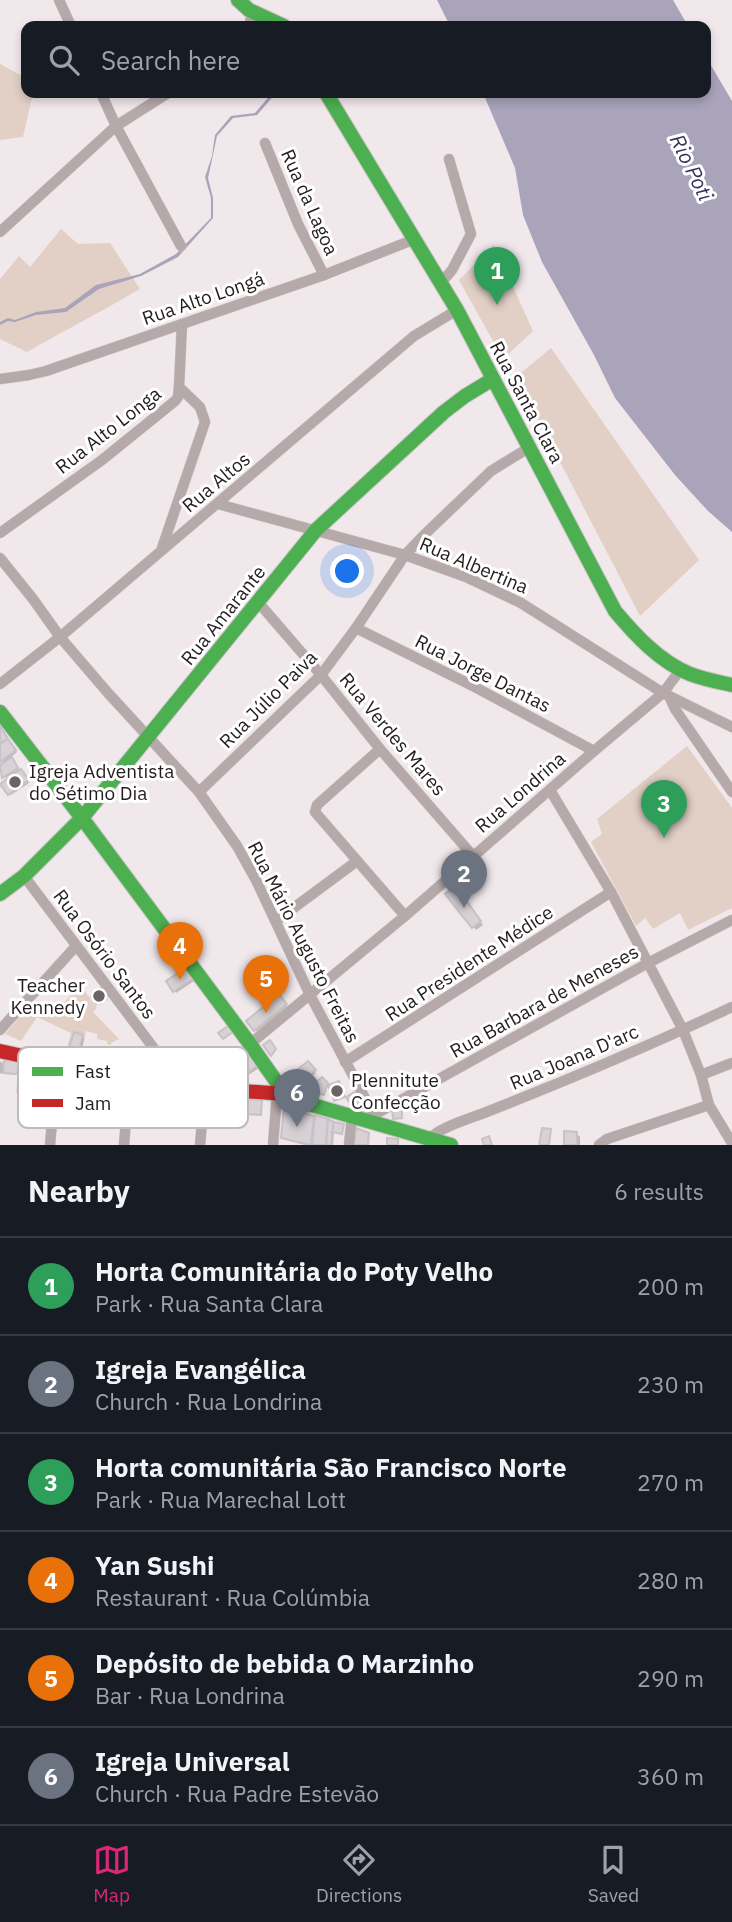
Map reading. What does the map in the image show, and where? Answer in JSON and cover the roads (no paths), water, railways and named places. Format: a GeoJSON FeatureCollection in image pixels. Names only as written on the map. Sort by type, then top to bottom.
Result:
{"type":"FeatureCollection","features":[{"type":"Feature","properties":{"kind":"street"},"geometry":{"type":"LineString","coordinates":[[59,0],[69,21]]}},
{"type":"Feature","properties":{"kind":"street"},"geometry":{"type":"LineString","coordinates":[[238,0],[251,20],[276,21]]}},
{"type":"Feature","properties":{"kind":"street"},"geometry":{"type":"LineString","coordinates":[[103,98],[181,246]]}},
{"type":"Feature","properties":{"kind":"street"},"geometry":{"type":"LineString","coordinates":[[0,232],[116,126],[160,98]]}},
{"type":"Feature","properties":{"kind":"street","name":"Rua Santa Clara"},"geometry":{"type":"LineString","coordinates":[[329,98],[457,310],[615,611],[641,640],[681,669],[732,685]]}},
{"type":"Feature","properties":{"kind":"street","name":"Rua da Lagoa"},"geometry":{"type":"LineString","coordinates":[[265,143],[298,224],[324,275]]}},
{"type":"Feature","properties":{"kind":"street"},"geometry":{"type":"LineString","coordinates":[[441,283],[452,270],[471,234],[449,159]]}},
{"type":"Feature","properties":{"kind":"street","name":"Rua Alto Longá"},"geometry":{"type":"LineString","coordinates":[[0,379],[46,370],[324,275],[415,239]]}},
{"type":"Feature","properties":{"kind":"street","name":"Rua Altos"},"geometry":{"type":"LineString","coordinates":[[0,684],[60,637],[414,336],[457,310]]}},
{"type":"Feature","properties":{"kind":"street","name":"Rua Alto Longa"},"geometry":{"type":"LineString","coordinates":[[0,533],[102,460],[178,397],[182,324]]}},
{"type":"Feature","properties":{"kind":"street","name":"Rua Amarante"},"geometry":{"type":"LineString","coordinates":[[0,894],[24,876],[82,818],[316,530],[444,412],[493,379]]}},
{"type":"Feature","properties":{"kind":"street"},"geometry":{"type":"LineString","coordinates":[[161,550],[205,422],[200,407],[179,387]]}},
{"type":"Feature","properties":{"kind":"street","name":"Rua Júlio Paiva"},"geometry":{"type":"LineString","coordinates":[[200,792],[321,675],[405,555],[485,477],[530,447]]}},
{"type":"Feature","properties":{"kind":"street","name":"Rua Albertina"},"geometry":{"type":"LineString","coordinates":[[218,504],[405,555],[466,577],[521,603],[666,694],[732,727]]}},
{"type":"Feature","properties":{"kind":"street","name":"Rua Mário Augusto Freitas"},"geometry":{"type":"LineString","coordinates":[[0,558],[60,637],[200,792],[237,846],[375,1119]]}},
{"type":"Feature","properties":{"kind":"street","name":"Rua Verdes Mares"},"geometry":{"type":"LineString","coordinates":[[258,602],[473,856]]}},
{"type":"Feature","properties":{"kind":"street","name":"Rua Jorge Dantas"},"geometry":{"type":"LineString","coordinates":[[356,628],[473,686],[594,751]]}},
{"type":"Feature","properties":{"kind":"street","name":"Rua Londrina"},"geometry":{"type":"LineString","coordinates":[[250,1044],[405,916],[594,751],[666,694],[681,669]]}},
{"type":"Feature","properties":{"kind":"street"},"geometry":{"type":"LineString","coordinates":[[666,694],[732,792]]}},
{"type":"Feature","properties":{"kind":"street"},"geometry":{"type":"LineString","coordinates":[[0,712],[250,1044],[281,1094],[273,1145]]}},
{"type":"Feature","properties":{"kind":"street"},"geometry":{"type":"LineString","coordinates":[[380,749],[315,809],[316,814],[405,916]]}},
{"type":"Feature","properties":{"kind":"street"},"geometry":{"type":"LineString","coordinates":[[550,790],[611,892],[683,1030],[701,1075],[709,1105],[732,1143]]}},
{"type":"Feature","properties":{"kind":"street"},"geometry":{"type":"LineString","coordinates":[[275,921],[357,862]]}},
{"type":"Feature","properties":{"kind":"street","name":"Rua Osório Santos"},"geometry":{"type":"LineString","coordinates":[[24,876],[153,1047]]}},
{"type":"Feature","properties":{"kind":"street","name":"Rua Presidente Médice"},"geometry":{"type":"LineString","coordinates":[[345,1062],[611,892]]}},
{"type":"Feature","properties":{"kind":"street","name":"Rua Barbara de Meneses"},"geometry":{"type":"LineString","coordinates":[[375,1119],[648,963],[732,920]]}},
{"type":"Feature","properties":{"kind":"street"},"geometry":{"type":"LineString","coordinates":[[0,1030],[76,946]]}},
{"type":"Feature","properties":{"kind":"street","name":"Rua Joana D'arc"},"geometry":{"type":"LineString","coordinates":[[428,1141],[451,1126],[564,1081],[732,1007]]}},
{"type":"Feature","properties":{"kind":"street"},"geometry":{"type":"LineString","coordinates":[[0,1051],[18,1055]]}},
{"type":"Feature","properties":{"kind":"street"},"geometry":{"type":"LineString","coordinates":[[701,1075],[732,1063]]}},
{"type":"Feature","properties":{"kind":"street"},"geometry":{"type":"LineString","coordinates":[[248,1092],[281,1094],[352,1116],[375,1119],[428,1141],[451,1145]]}},
{"type":"Feature","properties":{"kind":"street"},"geometry":{"type":"LineString","coordinates":[[599,1145],[607,1139],[709,1105]]}},
{"type":"Feature","properties":{"kind":"street"},"geometry":{"type":"LineString","coordinates":[[349,1145],[352,1116]]}},
{"type":"Feature","properties":{"kind":"water"},"geometry":{"type":"Polygon","coordinates":[[[437,0],[673,0],[685,21],[448,21],[437,0]]]}},
{"type":"Feature","properties":{"kind":"water","name":"Rio Poti"},"geometry":{"type":"Polygon","coordinates":[[[711,65],[732,101],[732,532],[708,511],[675,475],[615,398],[542,262],[523,215],[515,168],[485,98],[711,98],[711,65]]]}},
{"type":"Feature","properties":{"kind":"water"},"geometry":{"type":"Polygon","coordinates":[[[268,98],[272,98],[257,115],[233,118],[217,136],[208,178],[213,198],[213,218],[178,257],[141,276],[99,289],[66,312],[36,315],[0,325],[0,322],[8,318],[15,320],[36,312],[65,308],[96,285],[140,274],[176,254],[211,218],[211,198],[205,177],[215,135],[231,116],[255,113],[268,98]]]}},
{"type":"Feature","properties":{"kind":"place","name":"Horta Comunitária do Poty Velho"},"geometry":{"type":"Point","coordinates":[497,305]}},
{"type":"Feature","properties":{"kind":"place","name":"Igreja Adventista do Sétimo Dia"},"geometry":{"type":"Point","coordinates":[15,782]}},
{"type":"Feature","properties":{"kind":"place","name":"Horta comunitária São Francisco Norte"},"geometry":{"type":"Point","coordinates":[664,838]}},
{"type":"Feature","properties":{"kind":"place","name":"Igreja Evangélica"},"geometry":{"type":"Point","coordinates":[464,908]}},
{"type":"Feature","properties":{"kind":"place","name":"Yan Sushi"},"geometry":{"type":"Point","coordinates":[180,980]}},
{"type":"Feature","properties":{"kind":"place","name":"Teacher Kennedy"},"geometry":{"type":"Point","coordinates":[99,996]}},
{"type":"Feature","properties":{"kind":"place","name":"Depósito de bebida O Marzinho"},"geometry":{"type":"Point","coordinates":[266,1013]}},
{"type":"Feature","properties":{"kind":"place","name":"Plennitute Confecção"},"geometry":{"type":"Point","coordinates":[337,1091]}},
{"type":"Feature","properties":{"kind":"place","name":"Igreja Universal"},"geometry":{"type":"Point","coordinates":[297,1127]}}]}
